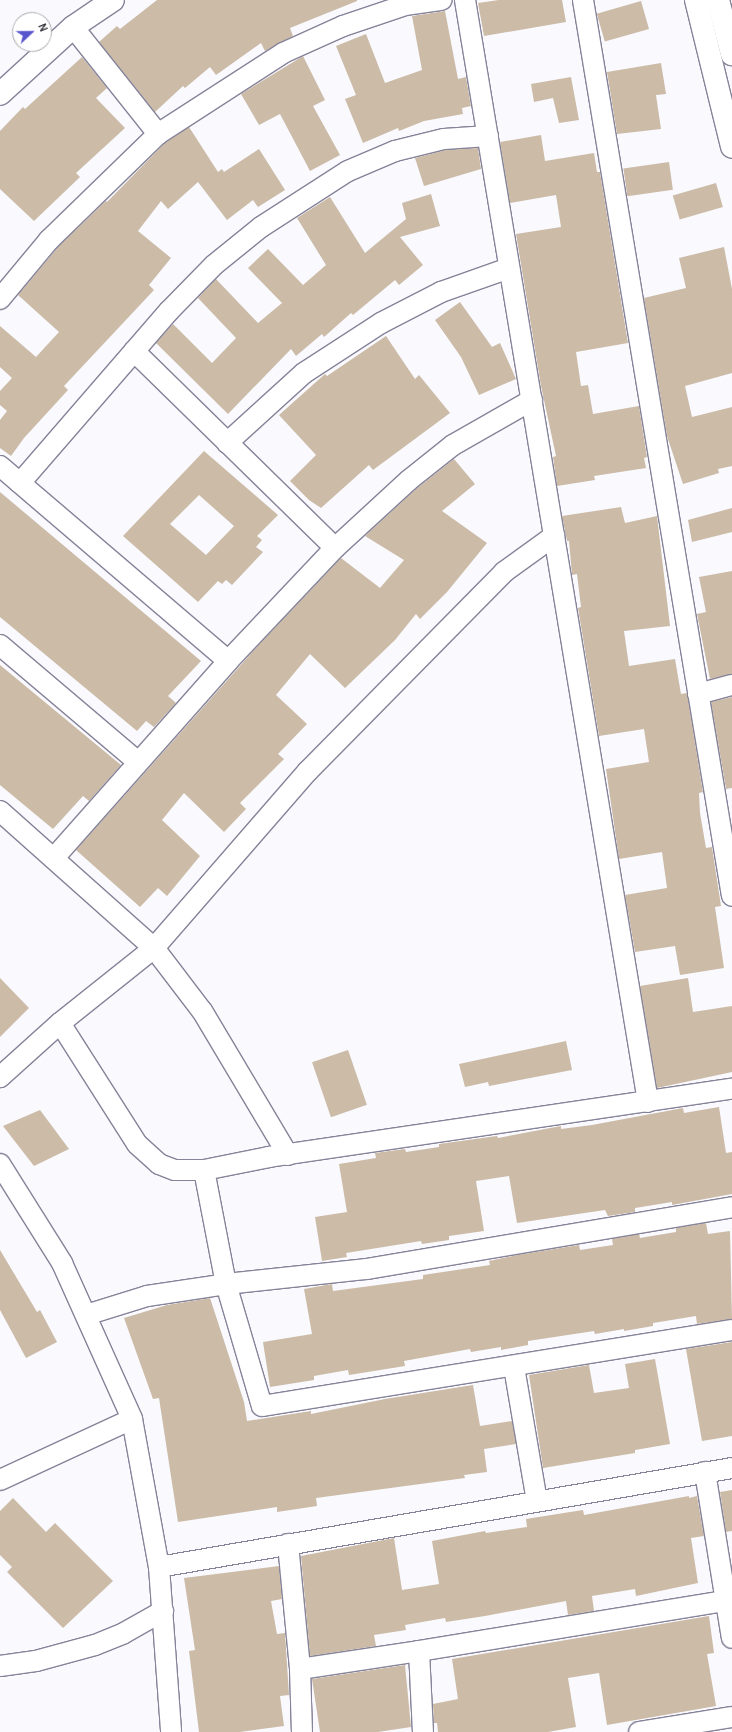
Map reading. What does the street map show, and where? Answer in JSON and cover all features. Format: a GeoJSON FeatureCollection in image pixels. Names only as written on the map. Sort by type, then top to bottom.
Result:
{"type":"FeatureCollection","features":[{"type":"Feature","properties":{"kind":"street"},"geometry":{"type":"LineString","coordinates":[[0,94],[73,27],[113,0]]}},
{"type":"Feature","properties":{"kind":"street"},"geometry":{"type":"LineString","coordinates":[[0,299],[49,240],[158,134],[283,53],[343,26],[405,5],[442,0]]}},
{"type":"Feature","properties":{"kind":"street"},"geometry":{"type":"LineString","coordinates":[[465,0],[648,1102]]}},
{"type":"Feature","properties":{"kind":"street"},"geometry":{"type":"LineString","coordinates":[[583,0],[732,896]]}},
{"type":"Feature","properties":{"kind":"street"},"geometry":{"type":"LineString","coordinates":[[696,0],[732,147]]}},
{"type":"Feature","properties":{"kind":"street"},"geometry":{"type":"LineString","coordinates":[[718,0],[732,54]]}},
{"type":"Feature","properties":{"kind":"street"},"geometry":{"type":"LineString","coordinates":[[73,27],[158,134]]}},
{"type":"Feature","properties":{"kind":"street"},"geometry":{"type":"LineString","coordinates":[[20,483],[134,351],[214,265],[261,227],[311,193],[348,171],[395,151],[444,139],[488,136]]}},
{"type":"Feature","properties":{"kind":"street"},"geometry":{"type":"LineString","coordinates":[[227,442],[304,373],[381,322],[441,292],[509,268]]}},
{"type":"Feature","properties":{"kind":"street"},"geometry":{"type":"LineString","coordinates":[[134,351],[335,548]]}},
{"type":"Feature","properties":{"kind":"street"},"geometry":{"type":"LineString","coordinates":[[54,858],[137,761],[228,661],[335,548],[409,480],[454,445],[532,400]]}},
{"type":"Feature","properties":{"kind":"street"},"geometry":{"type":"LineString","coordinates":[[0,466],[228,661]]}},
{"type":"Feature","properties":{"kind":"street"},"geometry":{"type":"LineString","coordinates":[[0,1077],[60,1023],[154,948],[308,771],[504,572],[554,536]]}},
{"type":"Feature","properties":{"kind":"street"},"geometry":{"type":"LineString","coordinates":[[0,645],[137,761]]}},
{"type":"Feature","properties":{"kind":"street"},"geometry":{"type":"LineString","coordinates":[[698,694],[732,685]]}},
{"type":"Feature","properties":{"kind":"street"},"geometry":{"type":"LineString","coordinates":[[0,811],[154,948],[202,1011],[288,1155]]}},
{"type":"Feature","properties":{"kind":"street"},"geometry":{"type":"LineString","coordinates":[[60,1023],[144,1152],[165,1168],[175,1170],[204,1170],[288,1155],[732,1089]]}},
{"type":"Feature","properties":{"kind":"street"},"geometry":{"type":"LineString","coordinates":[[0,1164],[62,1263],[132,1419],[159,1567],[171,1732]]}},
{"type":"Feature","properties":{"kind":"street"},"geometry":{"type":"LineString","coordinates":[[204,1170],[226,1284],[262,1406],[514,1367],[732,1330]]}},
{"type":"Feature","properties":{"kind":"street"},"geometry":{"type":"LineString","coordinates":[[86,1315],[147,1296],[226,1284],[367,1268],[732,1207]]}},
{"type":"Feature","properties":{"kind":"street"},"geometry":{"type":"LineString","coordinates":[[514,1367],[537,1501]]}},
{"type":"Feature","properties":{"kind":"street"},"geometry":{"type":"LineString","coordinates":[[0,1480],[132,1419]]}},
{"type":"Feature","properties":{"kind":"street"},"geometry":{"type":"LineString","coordinates":[[159,1567],[732,1468]]}},
{"type":"Feature","properties":{"kind":"street"},"geometry":{"type":"LineString","coordinates":[[705,1472],[732,1638]]}},
{"type":"Feature","properties":{"kind":"street"},"geometry":{"type":"LineString","coordinates":[[288,1544],[300,1669],[302,1732]]}},
{"type":"Feature","properties":{"kind":"street"},"geometry":{"type":"LineString","coordinates":[[300,1669],[726,1601]]}},
{"type":"Feature","properties":{"kind":"street"},"geometry":{"type":"LineString","coordinates":[[0,1666],[36,1661],[95,1645],[124,1633],[163,1611]]}},
{"type":"Feature","properties":{"kind":"street"},"geometry":{"type":"LineString","coordinates":[[419,1651],[423,1732]]}},
{"type":"Feature","properties":{"kind":"street"},"geometry":{"type":"LineString","coordinates":[[639,1732],[732,1717]]}},
{"type":"Feature","properties":{"kind":"building"},"geometry":{"type":"Polygon","coordinates":[[[157,0],[357,1],[290,28],[293,36],[265,51],[261,43],[216,75],[210,67],[185,88],[183,86],[155,112],[99,42],[117,26],[120,29],[157,0]]]}},
{"type":"Feature","properties":{"kind":"building"},"geometry":{"type":"Polygon","coordinates":[[[499,0],[562,0],[566,22],[484,36],[478,3],[499,0]]]}},
{"type":"Feature","properties":{"kind":"building"},"geometry":{"type":"Polygon","coordinates":[[[641,1],[649,29],[605,42],[597,14],[641,1]]]}},
{"type":"Feature","properties":{"kind":"building"},"geometry":{"type":"Polygon","coordinates":[[[445,11],[458,79],[466,77],[471,106],[462,108],[463,114],[424,121],[399,131],[398,128],[363,143],[345,99],[356,95],[336,46],[366,34],[385,83],[422,70],[412,16],[445,11]]]}},
{"type":"Feature","properties":{"kind":"building"},"geometry":{"type":"Polygon","coordinates":[[[303,56],[325,100],[313,106],[340,155],[310,171],[280,114],[259,125],[241,94],[303,56]]]}},
{"type":"Feature","properties":{"kind":"building"},"geometry":{"type":"Polygon","coordinates":[[[82,57],[107,88],[96,98],[125,128],[76,173],[80,177],[34,221],[0,189],[0,131],[23,107],[25,109],[82,57]]]}},
{"type":"Feature","properties":{"kind":"building"},"geometry":{"type":"Polygon","coordinates":[[[661,63],[666,94],[656,95],[661,129],[617,134],[607,72],[661,63]]]}},
{"type":"Feature","properties":{"kind":"building"},"geometry":{"type":"Polygon","coordinates":[[[571,77],[579,120],[559,123],[553,98],[534,102],[531,84],[571,77]]]}},
{"type":"Feature","properties":{"kind":"building"},"geometry":{"type":"Polygon","coordinates":[[[189,127],[218,172],[222,169],[224,172],[259,149],[285,190],[258,207],[253,200],[227,220],[198,182],[168,209],[161,201],[138,231],[171,258],[149,285],[154,290],[64,386],[68,390],[24,438],[11,456],[0,448],[0,420],[7,411],[0,405],[0,391],[12,378],[0,367],[0,326],[36,357],[59,332],[18,295],[59,246],[106,201],[107,202],[165,143],[189,127]]]}},
{"type":"Feature","properties":{"kind":"building"},"geometry":{"type":"Polygon","coordinates":[[[541,135],[545,161],[594,153],[597,172],[600,172],[628,343],[576,352],[581,386],[588,385],[593,414],[639,406],[647,457],[644,458],[646,468],[594,476],[595,480],[557,486],[553,457],[556,456],[541,386],[516,234],[561,227],[556,195],[510,203],[500,142],[541,135]]]}},
{"type":"Feature","properties":{"kind":"building"},"geometry":{"type":"Polygon","coordinates":[[[478,148],[481,169],[424,186],[415,158],[446,150],[478,148]]]}},
{"type":"Feature","properties":{"kind":"building"},"geometry":{"type":"Polygon","coordinates":[[[669,162],[673,190],[627,196],[623,168],[669,162]]]}},
{"type":"Feature","properties":{"kind":"building"},"geometry":{"type":"Polygon","coordinates":[[[716,183],[723,207],[680,219],[673,195],[716,183]]]}},
{"type":"Feature","properties":{"kind":"building"},"geometry":{"type":"Polygon","coordinates":[[[431,194],[440,226],[400,237],[423,265],[399,285],[395,280],[353,315],[351,313],[324,337],[322,334],[296,356],[291,349],[228,414],[156,343],[173,324],[212,363],[236,338],[198,298],[216,279],[258,323],[282,303],[248,268],[268,249],[303,285],[326,265],[297,218],[330,197],[365,253],[406,219],[402,203],[431,194]]]}},
{"type":"Feature","properties":{"kind":"building"},"geometry":{"type":"Polygon","coordinates":[[[724,247],[732,289],[732,373],[685,386],[692,417],[732,407],[732,466],[718,469],[719,473],[683,484],[667,436],[644,298],[686,288],[679,258],[724,247]]]}},
{"type":"Feature","properties":{"kind":"building"},"geometry":{"type":"Polygon","coordinates":[[[460,302],[492,347],[500,343],[516,379],[479,395],[461,357],[435,320],[460,302]]]}},
{"type":"Feature","properties":{"kind":"building"},"geometry":{"type":"Polygon","coordinates":[[[386,336],[415,379],[419,375],[450,413],[373,470],[369,465],[321,508],[309,500],[290,481],[316,455],[279,415],[325,374],[327,376],[386,336]]]}},
{"type":"Feature","properties":{"kind":"building"},"geometry":{"type":"Polygon","coordinates":[[[204,451],[278,515],[257,536],[262,540],[256,547],[263,552],[232,585],[226,580],[222,584],[218,581],[198,602],[123,536],[204,451]],[[199,495],[170,524],[206,555],[234,526],[199,495]]]}},
{"type":"Feature","properties":{"kind":"building"},"geometry":{"type":"Polygon","coordinates":[[[454,459],[475,484],[442,511],[487,543],[447,592],[420,619],[416,614],[395,640],[345,688],[310,654],[276,695],[307,724],[278,754],[284,759],[240,803],[246,809],[224,832],[184,793],[162,820],[200,856],[167,896],[158,888],[140,907],[76,850],[256,648],[341,558],[380,588],[404,560],[365,536],[416,489],[454,459]]]}},
{"type":"Feature","properties":{"kind":"building"},"geometry":{"type":"Polygon","coordinates":[[[0,492],[201,661],[168,696],[176,703],[154,727],[146,721],[137,731],[0,617],[0,492]]]}},
{"type":"Feature","properties":{"kind":"building"},"geometry":{"type":"Polygon","coordinates":[[[621,507],[625,523],[657,516],[670,626],[624,631],[629,666],[675,659],[681,694],[687,693],[703,792],[699,793],[700,813],[706,848],[712,847],[721,906],[715,907],[724,968],[680,975],[675,946],[635,952],[625,895],[667,888],[662,852],[619,859],[606,769],[649,762],[644,729],[599,736],[578,608],[581,607],[577,574],[572,575],[569,541],[567,541],[562,516],[621,507]]]}},
{"type":"Feature","properties":{"kind":"building"},"geometry":{"type":"Polygon","coordinates":[[[732,508],[732,532],[692,542],[688,520],[732,508]]]}},
{"type":"Feature","properties":{"kind":"building"},"geometry":{"type":"Polygon","coordinates":[[[732,571],[732,674],[710,679],[697,614],[706,612],[699,577],[732,571]]]}},
{"type":"Feature","properties":{"kind":"building"},"geometry":{"type":"Polygon","coordinates":[[[0,665],[121,765],[89,801],[83,796],[53,829],[0,785],[0,665]]]}},
{"type":"Feature","properties":{"kind":"building"},"geometry":{"type":"Polygon","coordinates":[[[732,697],[732,788],[726,789],[711,702],[732,697]]]}},
{"type":"Feature","properties":{"kind":"building"},"geometry":{"type":"Polygon","coordinates":[[[0,978],[29,1008],[0,1037],[0,978]]]}},
{"type":"Feature","properties":{"kind":"building"},"geometry":{"type":"Polygon","coordinates":[[[688,978],[693,1012],[732,1006],[732,1072],[657,1088],[640,986],[688,978]]]}},
{"type":"Feature","properties":{"kind":"building"},"geometry":{"type":"Polygon","coordinates":[[[566,1041],[572,1070],[489,1086],[488,1082],[465,1087],[459,1064],[566,1041]]]}},
{"type":"Feature","properties":{"kind":"building"},"geometry":{"type":"Polygon","coordinates":[[[348,1050],[367,1105],[331,1117],[312,1062],[348,1050]]]}},
{"type":"Feature","properties":{"kind":"building"},"geometry":{"type":"Polygon","coordinates":[[[719,1107],[726,1153],[732,1152],[732,1194],[672,1205],[672,1202],[635,1208],[635,1212],[608,1216],[605,1210],[517,1223],[509,1176],[476,1181],[484,1231],[449,1236],[449,1240],[422,1244],[421,1241],[346,1253],[347,1257],[322,1261],[315,1217],[347,1212],[339,1164],[376,1158],[375,1153],[405,1149],[406,1152],[439,1147],[439,1144],[497,1136],[498,1138],[561,1126],[561,1129],[592,1125],[683,1108],[684,1113],[719,1107]]]}},
{"type":"Feature","properties":{"kind":"building"},"geometry":{"type":"Polygon","coordinates":[[[40,1110],[69,1149],[34,1166],[3,1126],[40,1110]]]}},
{"type":"Feature","properties":{"kind":"building"},"geometry":{"type":"Polygon","coordinates":[[[706,1223],[708,1234],[730,1231],[732,1319],[697,1324],[696,1316],[653,1323],[653,1326],[624,1331],[624,1329],[595,1334],[594,1331],[528,1341],[528,1345],[501,1350],[501,1347],[471,1352],[470,1349],[404,1361],[405,1366],[349,1375],[348,1370],[314,1376],[314,1380],[270,1387],[263,1342],[312,1334],[304,1289],[332,1284],[333,1291],[423,1279],[423,1275],[490,1265],[489,1261],[517,1255],[579,1245],[580,1250],[613,1245],[612,1239],[639,1234],[640,1238],[676,1232],[676,1228],[706,1223]]]}},
{"type":"Feature","properties":{"kind":"building"},"geometry":{"type":"Polygon","coordinates":[[[0,1250],[37,1312],[40,1310],[57,1342],[26,1358],[0,1310],[0,1250]]]}},
{"type":"Feature","properties":{"kind":"building"},"geometry":{"type":"Polygon","coordinates":[[[210,1298],[244,1402],[247,1421],[311,1411],[311,1414],[385,1399],[473,1385],[480,1426],[512,1421],[516,1444],[484,1449],[487,1472],[464,1475],[465,1478],[316,1498],[317,1506],[277,1512],[277,1507],[178,1522],[159,1398],[153,1399],[124,1318],[167,1305],[210,1298]]]}},
{"type":"Feature","properties":{"kind":"building"},"geometry":{"type":"Polygon","coordinates":[[[732,1342],[732,1436],[702,1441],[686,1349],[732,1342]]]}},
{"type":"Feature","properties":{"kind":"building"},"geometry":{"type":"Polygon","coordinates":[[[655,1359],[670,1444],[635,1450],[635,1453],[543,1468],[529,1375],[589,1365],[594,1393],[629,1388],[625,1364],[655,1359]]]}},
{"type":"Feature","properties":{"kind":"building"},"geometry":{"type":"Polygon","coordinates":[[[732,1490],[732,1531],[726,1532],[720,1492],[732,1490]]]}},
{"type":"Feature","properties":{"kind":"building"},"geometry":{"type":"Polygon","coordinates":[[[689,1496],[689,1498],[697,1496],[704,1536],[691,1538],[698,1583],[636,1596],[635,1589],[592,1596],[594,1611],[568,1615],[566,1601],[446,1622],[445,1618],[405,1625],[406,1630],[374,1635],[376,1646],[310,1656],[301,1556],[394,1538],[402,1590],[439,1584],[432,1541],[485,1531],[486,1533],[527,1527],[526,1519],[583,1510],[584,1515],[689,1496]]]}},
{"type":"Feature","properties":{"kind":"building"},"geometry":{"type":"Polygon","coordinates":[[[13,1498],[46,1532],[55,1523],[113,1581],[63,1628],[7,1572],[12,1567],[0,1555],[0,1511],[13,1498]]]}},
{"type":"Feature","properties":{"kind":"building"},"geometry":{"type":"Polygon","coordinates":[[[279,1566],[282,1599],[271,1601],[277,1634],[285,1633],[289,1695],[280,1696],[284,1726],[240,1732],[199,1732],[189,1651],[195,1650],[184,1578],[279,1566]]]}},
{"type":"Feature","properties":{"kind":"building"},"geometry":{"type":"Polygon","coordinates":[[[709,1616],[714,1653],[707,1654],[716,1706],[607,1725],[599,1673],[568,1678],[576,1727],[548,1732],[438,1732],[437,1723],[434,1723],[433,1704],[458,1699],[452,1659],[709,1616]]]}},
{"type":"Feature","properties":{"kind":"building"},"geometry":{"type":"Polygon","coordinates":[[[405,1665],[411,1727],[378,1732],[320,1732],[312,1679],[405,1665]]]}}]}
